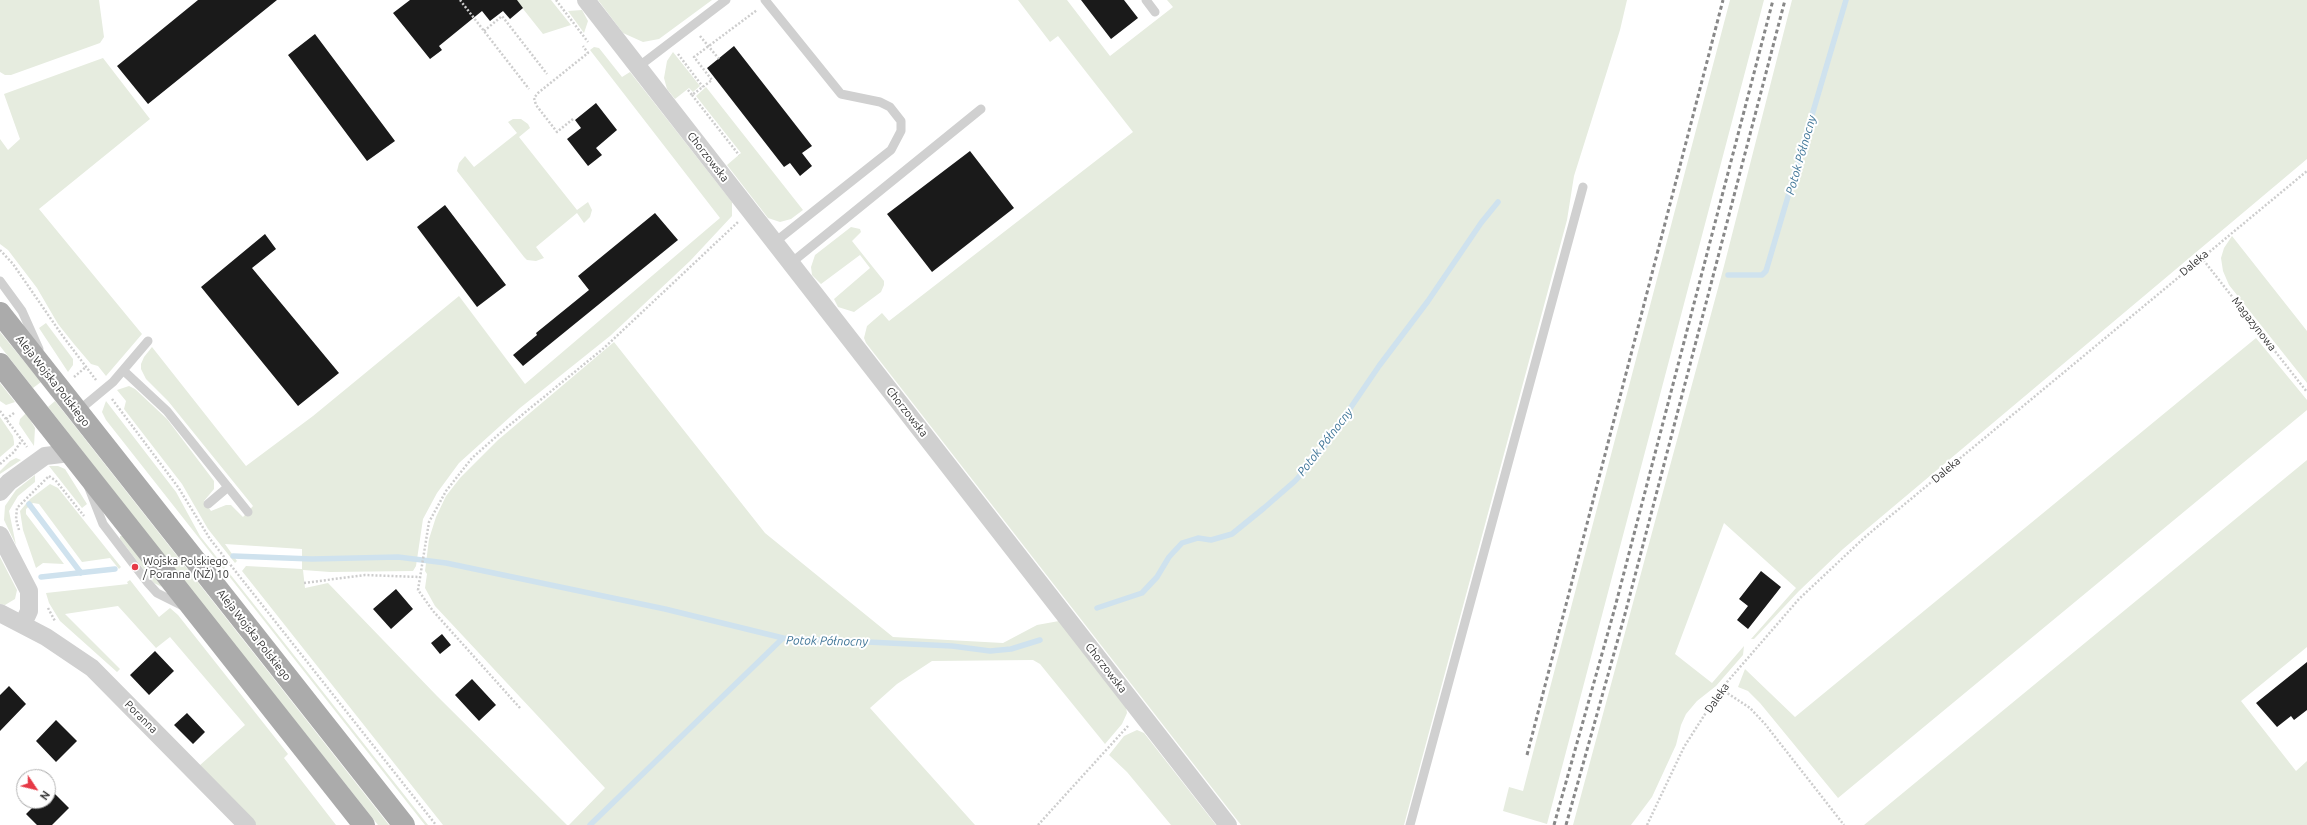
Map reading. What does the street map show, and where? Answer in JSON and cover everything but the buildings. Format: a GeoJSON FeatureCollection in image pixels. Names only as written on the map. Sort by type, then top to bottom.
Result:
{"type":"FeatureCollection","features":[{"type":"Feature","properties":{"kind":"main road","name":"Aleja Wojska Polskiego"},"geometry":{"type":"LineString","coordinates":[[0,313],[404,825]]}},
{"type":"Feature","properties":{"kind":"main road"},"geometry":{"type":"LineString","coordinates":[[0,364],[364,825]]}},
{"type":"Feature","properties":{"kind":"street","name":"Chorzowska"},"geometry":{"type":"LineString","coordinates":[[586,0],[1228,825]]}},
{"type":"Feature","properties":{"kind":"street"},"geometry":{"type":"LineString","coordinates":[[42,466],[43,448],[48,425]]}},
{"type":"Feature","properties":{"kind":"street"},"geometry":{"type":"LineString","coordinates":[[0,492],[9,482],[42,466],[50,454],[76,460]]}},
{"type":"Feature","properties":{"kind":"street"},"geometry":{"type":"LineString","coordinates":[[0,535],[29,591],[29,611],[23,624]]}},
{"type":"Feature","properties":{"kind":"street","name":"Poranna"},"geometry":{"type":"LineString","coordinates":[[0,613],[23,624],[72,652],[92,668],[247,825]]}},
{"type":"Feature","properties":{"kind":"lane"},"geometry":{"type":"LineString","coordinates":[[638,67],[726,0]]}},
{"type":"Feature","properties":{"kind":"lane"},"geometry":{"type":"LineString","coordinates":[[1146,0],[1155,12]]}},
{"type":"Feature","properties":{"kind":"lane"},"geometry":{"type":"LineString","coordinates":[[766,1],[836,88],[849,97],[880,102],[890,107],[901,121],[901,131],[891,150],[775,242]]}},
{"type":"Feature","properties":{"kind":"lane"},"geometry":{"type":"LineString","coordinates":[[791,263],[981,109]]}},
{"type":"Feature","properties":{"kind":"lane"},"geometry":{"type":"LineString","coordinates":[[1410,825],[1583,187]]}},
{"type":"Feature","properties":{"kind":"lane"},"geometry":{"type":"LineString","coordinates":[[0,281],[22,311],[51,377]]}},
{"type":"Feature","properties":{"kind":"lane"},"geometry":{"type":"LineString","coordinates":[[78,411],[124,371],[148,341]]}},
{"type":"Feature","properties":{"kind":"lane"},"geometry":{"type":"LineString","coordinates":[[124,371],[167,411],[248,512]]}},
{"type":"Feature","properties":{"kind":"lane"},"geometry":{"type":"LineString","coordinates":[[208,504],[228,487]]}},
{"type":"Feature","properties":{"kind":"path"},"geometry":{"type":"LineString","coordinates":[[460,0],[529,89]]}},
{"type":"Feature","properties":{"kind":"path"},"geometry":{"type":"LineString","coordinates":[[556,0],[588,42]]}},
{"type":"Feature","properties":{"kind":"path"},"geometry":{"type":"LineString","coordinates":[[692,95],[712,80],[694,57],[766,1]]}},
{"type":"Feature","properties":{"kind":"path"},"geometry":{"type":"LineString","coordinates":[[484,31],[502,16],[547,74]]}},
{"type":"Feature","properties":{"kind":"path"},"geometry":{"type":"LineString","coordinates":[[692,26],[719,58]]}},
{"type":"Feature","properties":{"kind":"path"},"geometry":{"type":"LineString","coordinates":[[669,43],[703,87]]}},
{"type":"Feature","properties":{"kind":"path"},"geometry":{"type":"LineString","coordinates":[[573,118],[556,132],[536,105],[534,98],[538,93],[588,53],[583,46]]}},
{"type":"Feature","properties":{"kind":"path"},"geometry":{"type":"LineString","coordinates":[[688,90],[739,155]]}},
{"type":"Feature","properties":{"kind":"path","name":"Daleka"},"geometry":{"type":"LineString","coordinates":[[1647,825],[1684,747],[1721,689],[1799,599],[1834,564],[2201,257],[2307,171]]}},
{"type":"Feature","properties":{"kind":"path"},"geometry":{"type":"LineString","coordinates":[[520,708],[433,612],[418,590],[429,522],[446,491],[472,458],[506,428],[604,348],[751,211]]}},
{"type":"Feature","properties":{"kind":"path"},"geometry":{"type":"LineString","coordinates":[[0,250],[13,264],[62,336],[178,487],[210,539],[436,825]]}},
{"type":"Feature","properties":{"kind":"path","name":"Magazynowa"},"geometry":{"type":"LineString","coordinates":[[2201,257],[2307,392]]}},
{"type":"Feature","properties":{"kind":"path"},"geometry":{"type":"LineString","coordinates":[[0,411],[22,440],[14,452],[0,464]]}},
{"type":"Feature","properties":{"kind":"path"},"geometry":{"type":"LineString","coordinates":[[20,533],[16,519],[17,508],[45,482],[49,476],[42,466]]}},
{"type":"Feature","properties":{"kind":"path"},"geometry":{"type":"LineString","coordinates":[[304,583],[364,575],[419,577]]}},
{"type":"Feature","properties":{"kind":"path"},"geometry":{"type":"LineString","coordinates":[[46,602],[57,624]]}},
{"type":"Feature","properties":{"kind":"path"},"geometry":{"type":"LineString","coordinates":[[1721,689],[1750,708],[1765,724],[1844,825]]}},
{"type":"Feature","properties":{"kind":"path"},"geometry":{"type":"LineString","coordinates":[[1038,825],[1140,712]]}},
{"type":"Feature","properties":{"kind":"shaded area"},"geometry":{"type":"Polygon","coordinates":[[[0,0],[99,0],[104,37],[100,43],[11,75],[5,75],[0,72],[0,0]]]}},
{"type":"Feature","properties":{"kind":"shaded area"},"geometry":{"type":"Polygon","coordinates":[[[516,0],[551,0],[571,25],[543,34],[516,0]]]}},
{"type":"Feature","properties":{"kind":"shaded area"},"geometry":{"type":"Polygon","coordinates":[[[598,0],[712,0],[659,39],[643,42],[623,33],[598,0]]]}},
{"type":"Feature","properties":{"kind":"shaded area"},"geometry":{"type":"Polygon","coordinates":[[[1018,0],[1067,0],[1110,56],[1173,7],[1167,0],[1627,0],[1620,30],[1574,176],[1567,220],[1404,825],[1241,825],[866,343],[864,338],[867,326],[882,313],[889,321],[1133,132],[1058,36],[1050,42],[1018,0]]]}},
{"type":"Feature","properties":{"kind":"shaded area"},"geometry":{"type":"Polygon","coordinates":[[[1730,0],[1764,0],[1547,824],[1503,811],[1509,787],[1523,791],[1730,0]]]}},
{"type":"Feature","properties":{"kind":"shaded area"},"geometry":{"type":"Polygon","coordinates":[[[1792,0],[2307,0],[2307,159],[1843,549],[1799,591],[1754,639],[1751,639],[1796,588],[1724,523],[1675,654],[1712,683],[1744,646],[1743,655],[1716,686],[1697,701],[1686,714],[1681,725],[1676,745],[1652,797],[1631,825],[1573,825],[1724,266],[1792,0]]]}},
{"type":"Feature","properties":{"kind":"shaded area"},"geometry":{"type":"Polygon","coordinates":[[[582,10],[588,21],[584,33],[568,11],[582,10]]]}},
{"type":"Feature","properties":{"kind":"shaded area"},"geometry":{"type":"Polygon","coordinates":[[[594,47],[599,48],[622,77],[630,72],[732,202],[732,216],[690,261],[610,336],[520,408],[459,463],[437,493],[423,519],[416,566],[413,571],[330,572],[303,570],[305,588],[328,583],[437,696],[567,825],[443,825],[242,571],[246,566],[302,569],[302,549],[225,544],[237,561],[235,563],[208,529],[182,484],[124,409],[126,401],[117,390],[129,386],[135,389],[167,419],[214,481],[214,489],[204,501],[211,511],[226,505],[231,505],[243,517],[253,506],[168,401],[146,379],[141,369],[141,364],[144,357],[152,347],[246,466],[313,416],[459,296],[525,384],[720,218],[590,50],[594,47]]]}},
{"type":"Feature","properties":{"kind":"shaded area"},"geometry":{"type":"Polygon","coordinates":[[[673,52],[700,86],[693,92],[689,88],[675,99],[667,89],[664,78],[667,61],[673,52]]]}},
{"type":"Feature","properties":{"kind":"shaded area"},"geometry":{"type":"Polygon","coordinates":[[[103,58],[150,119],[39,209],[142,334],[106,376],[98,366],[91,364],[74,344],[58,324],[37,288],[8,250],[0,244],[0,139],[8,150],[20,139],[4,94],[103,58]]]}},
{"type":"Feature","properties":{"kind":"shaded area"},"geometry":{"type":"Polygon","coordinates":[[[706,87],[803,210],[791,219],[780,222],[768,218],[727,165],[741,153],[696,96],[706,87]]]}},
{"type":"Feature","properties":{"kind":"shaded area"},"geometry":{"type":"Polygon","coordinates":[[[513,119],[521,119],[528,124],[530,128],[519,137],[577,210],[588,202],[592,210],[590,217],[584,223],[577,213],[536,247],[544,258],[536,261],[527,260],[524,257],[457,171],[459,163],[465,156],[474,167],[517,133],[508,122],[513,119]]]}},
{"type":"Feature","properties":{"kind":"shaded area"},"geometry":{"type":"Polygon","coordinates":[[[851,227],[860,229],[861,232],[852,241],[884,281],[881,292],[854,312],[838,307],[834,299],[870,268],[860,255],[821,284],[812,275],[811,267],[815,255],[851,227]]]}},
{"type":"Feature","properties":{"kind":"shaded area"},"geometry":{"type":"Polygon","coordinates":[[[2232,236],[2307,331],[2307,383],[2229,285],[2223,271],[2221,258],[2224,248],[2232,236]]]}},
{"type":"Feature","properties":{"kind":"shaded area"},"geometry":{"type":"Polygon","coordinates":[[[46,323],[73,359],[73,365],[68,372],[39,328],[46,323]]]}},
{"type":"Feature","properties":{"kind":"shaded area"},"geometry":{"type":"Polygon","coordinates":[[[0,332],[41,382],[33,388],[0,346],[0,332]]]}},
{"type":"Feature","properties":{"kind":"shaded area"},"geometry":{"type":"Polygon","coordinates":[[[2256,338],[2307,400],[2307,410],[1838,798],[1760,703],[1748,691],[1738,687],[1745,669],[1795,717],[2256,338]]]}},
{"type":"Feature","properties":{"kind":"shaded area"},"geometry":{"type":"Polygon","coordinates":[[[614,342],[765,533],[893,637],[1003,643],[1037,625],[1059,621],[1126,707],[1127,713],[1122,724],[1105,744],[1040,664],[1033,660],[932,661],[897,684],[870,708],[975,825],[569,825],[605,788],[435,606],[425,588],[427,574],[425,571],[429,539],[436,517],[446,496],[460,478],[498,440],[614,342]]]}},
{"type":"Feature","properties":{"kind":"shaded area"},"geometry":{"type":"Polygon","coordinates":[[[0,383],[15,402],[6,405],[0,401],[0,383]]]}},
{"type":"Feature","properties":{"kind":"shaded area"},"geometry":{"type":"Polygon","coordinates":[[[55,401],[389,825],[378,825],[181,577],[48,407],[55,401]]]}},
{"type":"Feature","properties":{"kind":"shaded area"},"geometry":{"type":"Polygon","coordinates":[[[106,401],[176,492],[200,536],[428,825],[425,825],[106,420],[102,412],[106,401]]]}},
{"type":"Feature","properties":{"kind":"shaded area"},"geometry":{"type":"Polygon","coordinates":[[[26,413],[35,428],[34,446],[19,424],[20,419],[26,413]]]}},
{"type":"Feature","properties":{"kind":"shaded area"},"geometry":{"type":"Polygon","coordinates":[[[0,417],[13,436],[14,445],[0,457],[0,417]]]}},
{"type":"Feature","properties":{"kind":"shaded area"},"geometry":{"type":"Polygon","coordinates":[[[16,458],[21,460],[0,474],[0,471],[10,461],[16,458]]]}},
{"type":"Feature","properties":{"kind":"shaded area"},"geometry":{"type":"Polygon","coordinates":[[[2307,460],[2307,647],[2241,701],[2296,771],[2307,761],[2307,825],[1864,825],[2307,460]]]}},
{"type":"Feature","properties":{"kind":"shaded area"},"geometry":{"type":"Polygon","coordinates":[[[49,466],[58,466],[65,469],[87,504],[82,508],[49,466]]]}},
{"type":"Feature","properties":{"kind":"shaded area"},"geometry":{"type":"Polygon","coordinates":[[[35,475],[35,482],[18,496],[9,511],[16,545],[4,520],[5,506],[16,490],[35,475]]]}},
{"type":"Feature","properties":{"kind":"shaded area"},"geometry":{"type":"Polygon","coordinates":[[[50,484],[58,488],[121,567],[119,569],[110,558],[82,562],[39,504],[33,503],[26,509],[26,514],[64,564],[43,563],[36,568],[23,530],[20,511],[30,499],[50,484]]]}},
{"type":"Feature","properties":{"kind":"shaded area"},"geometry":{"type":"Polygon","coordinates":[[[120,536],[123,536],[162,587],[154,583],[120,539],[120,536]]]}},
{"type":"Feature","properties":{"kind":"shaded area"},"geometry":{"type":"Polygon","coordinates":[[[0,557],[17,590],[15,599],[5,605],[0,604],[0,557]]]}},
{"type":"Feature","properties":{"kind":"shaded area"},"geometry":{"type":"Polygon","coordinates":[[[130,580],[159,617],[170,608],[178,615],[288,754],[284,758],[336,825],[254,825],[199,766],[245,725],[170,637],[156,648],[118,606],[65,614],[120,669],[117,672],[60,621],[49,603],[46,593],[128,584],[127,582],[130,580]]]}},
{"type":"Feature","properties":{"kind":"shaded area"},"geometry":{"type":"Polygon","coordinates":[[[1137,730],[1144,733],[1216,825],[1171,825],[1127,772],[1109,755],[1124,736],[1137,730]]]}},
{"type":"Feature","properties":{"kind":"waterway","name":"Potok Północny"},"geometry":{"type":"LineString","coordinates":[[1728,275],[1762,275],[1766,271],[1846,0]]}},
{"type":"Feature","properties":{"kind":"waterway","name":"Potok Północny"},"geometry":{"type":"LineString","coordinates":[[1097,608],[1142,593],[1157,577],[1169,557],[1182,543],[1198,538],[1211,540],[1232,534],[1295,481],[1317,457],[1379,366],[1428,301],[1481,223],[1498,202]]}},
{"type":"Feature","properties":{"kind":"waterway"},"geometry":{"type":"LineString","coordinates":[[29,504],[81,573]]}},
{"type":"Feature","properties":{"kind":"waterway"},"geometry":{"type":"LineString","coordinates":[[233,556],[312,559],[398,557],[446,563],[665,609],[783,638]]}},
{"type":"Feature","properties":{"kind":"waterway"},"geometry":{"type":"LineString","coordinates":[[41,577],[115,569]]}},
{"type":"Feature","properties":{"kind":"waterway","name":"Potok Północny"},"geometry":{"type":"LineString","coordinates":[[590,825],[783,638],[952,646],[990,651],[1011,649],[1040,640]]}},
{"type":"Feature","properties":{"kind":"railway"},"geometry":{"type":"LineString","coordinates":[[1527,755],[1723,0]]}},
{"type":"Feature","properties":{"kind":"railway"},"geometry":{"type":"LineString","coordinates":[[1554,825],[1614,611],[1773,0]]}},
{"type":"Feature","properties":{"kind":"railway"},"geometry":{"type":"LineString","coordinates":[[1566,825],[1625,614],[1785,0]]}},
{"type":"Feature","properties":{"kind":"place","name":"Wojska Polskiego / Poranna (NŻ) 10"},"geometry":{"type":"Point","coordinates":[135,567]}}]}
